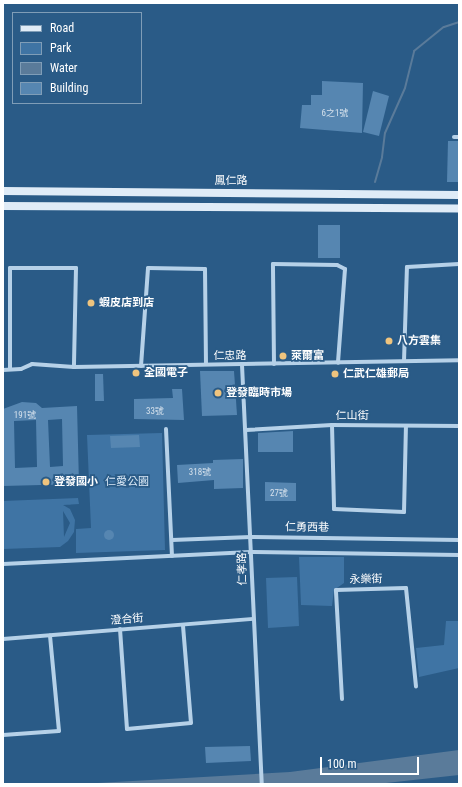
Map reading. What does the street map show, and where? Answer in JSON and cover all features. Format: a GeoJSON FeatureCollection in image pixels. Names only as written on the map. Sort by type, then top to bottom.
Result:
{"type":"FeatureCollection","features":[{"type":"Feature","properties":{"kind":"main road","name":"鳳仁路"},"geometry":{"type":"LineString","coordinates":[[3,191],[459,195]]}},
{"type":"Feature","properties":{"kind":"main road"},"geometry":{"type":"LineString","coordinates":[[3,206],[459,208]]}},
{"type":"Feature","properties":{"kind":"street"},"geometry":{"type":"LineString","coordinates":[[274,364],[273,264],[338,265],[345,269],[338,363]]}},
{"type":"Feature","properties":{"kind":"street"},"geometry":{"type":"LineString","coordinates":[[404,361],[407,267],[459,264]]}},
{"type":"Feature","properties":{"kind":"street"},"geometry":{"type":"LineString","coordinates":[[10,369],[10,268],[76,268],[74,367]]}},
{"type":"Feature","properties":{"kind":"street"},"geometry":{"type":"LineString","coordinates":[[141,366],[148,268],[205,269],[206,364]]}},
{"type":"Feature","properties":{"kind":"street","name":"仁忠路"},"geometry":{"type":"LineString","coordinates":[[3,370],[21,369],[32,364],[74,367],[459,360]]}},
{"type":"Feature","properties":{"kind":"street","name":"仁孝路"},"geometry":{"type":"LineString","coordinates":[[242,365],[262,784]]}},
{"type":"Feature","properties":{"kind":"street"},"geometry":{"type":"LineString","coordinates":[[332,425],[334,509],[404,512],[406,426]]}},
{"type":"Feature","properties":{"kind":"street","name":"仁山街"},"geometry":{"type":"LineString","coordinates":[[246,430],[332,425],[459,426]]}},
{"type":"Feature","properties":{"kind":"street"},"geometry":{"type":"LineString","coordinates":[[166,429],[172,556]]}},
{"type":"Feature","properties":{"kind":"street","name":"仁勇西巷"},"geometry":{"type":"LineString","coordinates":[[172,540],[251,537],[459,540]]}},
{"type":"Feature","properties":{"kind":"street"},"geometry":{"type":"LineString","coordinates":[[3,564],[252,552],[459,554]]}},
{"type":"Feature","properties":{"kind":"street","name":"永樂街"},"geometry":{"type":"LineString","coordinates":[[342,699],[336,590],[406,588],[416,686]]}},
{"type":"Feature","properties":{"kind":"street","name":"澄合街"},"geometry":{"type":"LineString","coordinates":[[3,639],[253,619]]}},
{"type":"Feature","properties":{"kind":"street"},"geometry":{"type":"LineString","coordinates":[[120,630],[127,729],[191,723],[183,624]]}},
{"type":"Feature","properties":{"kind":"street"},"geometry":{"type":"LineString","coordinates":[[3,735],[59,731],[50,635]]}},
{"type":"Feature","properties":{"kind":"green space","name":"仁愛公園"},"geometry":{"type":"Polygon","coordinates":[[[162,433],[165,550],[76,553],[76,529],[91,528],[87,435],[162,433]]]}},
{"type":"Feature","properties":{"kind":"green space"},"geometry":{"type":"Polygon","coordinates":[[[78,498],[79,504],[63,505],[70,509],[75,520],[74,532],[68,541],[60,547],[3,549],[3,501],[78,498]],[[63,511],[64,537],[70,523],[63,511]]]}},
{"type":"Feature","properties":{"kind":"green space"},"geometry":{"type":"Polygon","coordinates":[[[299,557],[344,557],[344,583],[334,590],[332,606],[301,605],[299,557]]]}},
{"type":"Feature","properties":{"kind":"green space"},"geometry":{"type":"Polygon","coordinates":[[[297,577],[299,626],[268,628],[266,578],[297,577]]]}},
{"type":"Feature","properties":{"kind":"green space"},"geometry":{"type":"Polygon","coordinates":[[[446,621],[459,621],[459,668],[419,677],[416,648],[444,645],[446,621]]]}},
{"type":"Feature","properties":{"kind":"water"},"geometry":{"type":"Polygon","coordinates":[[[459,750],[459,775],[377,784],[80,784],[290,772],[459,750]]]}},
{"type":"Feature","properties":{"kind":"building"},"geometry":{"type":"Polygon","coordinates":[[[322,81],[363,83],[362,133],[300,128],[302,105],[311,105],[311,95],[322,95],[322,81]]]}},
{"type":"Feature","properties":{"kind":"building"},"geometry":{"type":"Polygon","coordinates":[[[373,91],[389,96],[379,136],[363,132],[373,91]]]}},
{"type":"Feature","properties":{"kind":"building"},"geometry":{"type":"Polygon","coordinates":[[[448,141],[459,141],[459,182],[447,182],[448,141]]]}},
{"type":"Feature","properties":{"kind":"building"},"geometry":{"type":"Polygon","coordinates":[[[318,225],[340,225],[340,258],[318,258],[318,225]]]}},
{"type":"Feature","properties":{"kind":"building","name":"登發臨時市場"},"geometry":{"type":"Polygon","coordinates":[[[200,371],[234,371],[237,415],[202,416],[200,371]]]}},
{"type":"Feature","properties":{"kind":"building"},"geometry":{"type":"Polygon","coordinates":[[[95,374],[103,374],[104,401],[95,401],[95,374]]]}},
{"type":"Feature","properties":{"kind":"building"},"geometry":{"type":"Polygon","coordinates":[[[172,389],[182,389],[184,420],[134,419],[134,399],[173,398],[172,389]]]}},
{"type":"Feature","properties":{"kind":"building"},"geometry":{"type":"Polygon","coordinates":[[[22,402],[36,403],[42,408],[77,406],[79,484],[3,486],[3,409],[22,402]],[[62,419],[48,420],[50,467],[63,466],[62,419]],[[36,420],[14,421],[15,468],[37,467],[36,420]]]}},
{"type":"Feature","properties":{"kind":"building"},"geometry":{"type":"Polygon","coordinates":[[[293,431],[293,452],[258,452],[258,433],[293,431]]]}},
{"type":"Feature","properties":{"kind":"building"},"geometry":{"type":"Polygon","coordinates":[[[139,435],[140,447],[111,448],[110,436],[139,435]]]}},
{"type":"Feature","properties":{"kind":"building"},"geometry":{"type":"Polygon","coordinates":[[[243,459],[243,488],[214,489],[214,480],[178,483],[177,465],[213,463],[213,460],[243,459]]]}},
{"type":"Feature","properties":{"kind":"building"},"geometry":{"type":"Polygon","coordinates":[[[265,482],[296,483],[296,501],[265,501],[265,482]]]}},
{"type":"Feature","properties":{"kind":"building"},"geometry":{"type":"Polygon","coordinates":[[[107,530],[111,530],[113,531],[113,539],[107,540],[104,537],[104,533],[107,530]]]}},
{"type":"Feature","properties":{"kind":"building"},"geometry":{"type":"Polygon","coordinates":[[[250,746],[251,761],[206,763],[205,747],[250,746]]]}},
{"type":"Feature","properties":{"kind":"waterway"},"geometry":{"type":"LineString","coordinates":[[375,182],[382,157],[385,133],[405,88],[414,51],[444,27],[459,22]]}},
{"type":"Feature","properties":{"kind":"place","name":"蝦皮店到店"},"geometry":{"type":"Point","coordinates":[91,303]}},
{"type":"Feature","properties":{"kind":"place","name":"八方雲集"},"geometry":{"type":"Point","coordinates":[389,341]}},
{"type":"Feature","properties":{"kind":"place","name":"萊爾富"},"geometry":{"type":"Point","coordinates":[283,356]}},
{"type":"Feature","properties":{"kind":"place","name":"全國電子"},"geometry":{"type":"Point","coordinates":[136,373]}},
{"type":"Feature","properties":{"kind":"place","name":"仁武仁雄郵局"},"geometry":{"type":"Point","coordinates":[335,374]}},
{"type":"Feature","properties":{"kind":"place","name":"登發臨時市場"},"geometry":{"type":"Point","coordinates":[218,393]}},
{"type":"Feature","properties":{"kind":"place","name":"登發國小"},"geometry":{"type":"Point","coordinates":[46,482]}}]}
